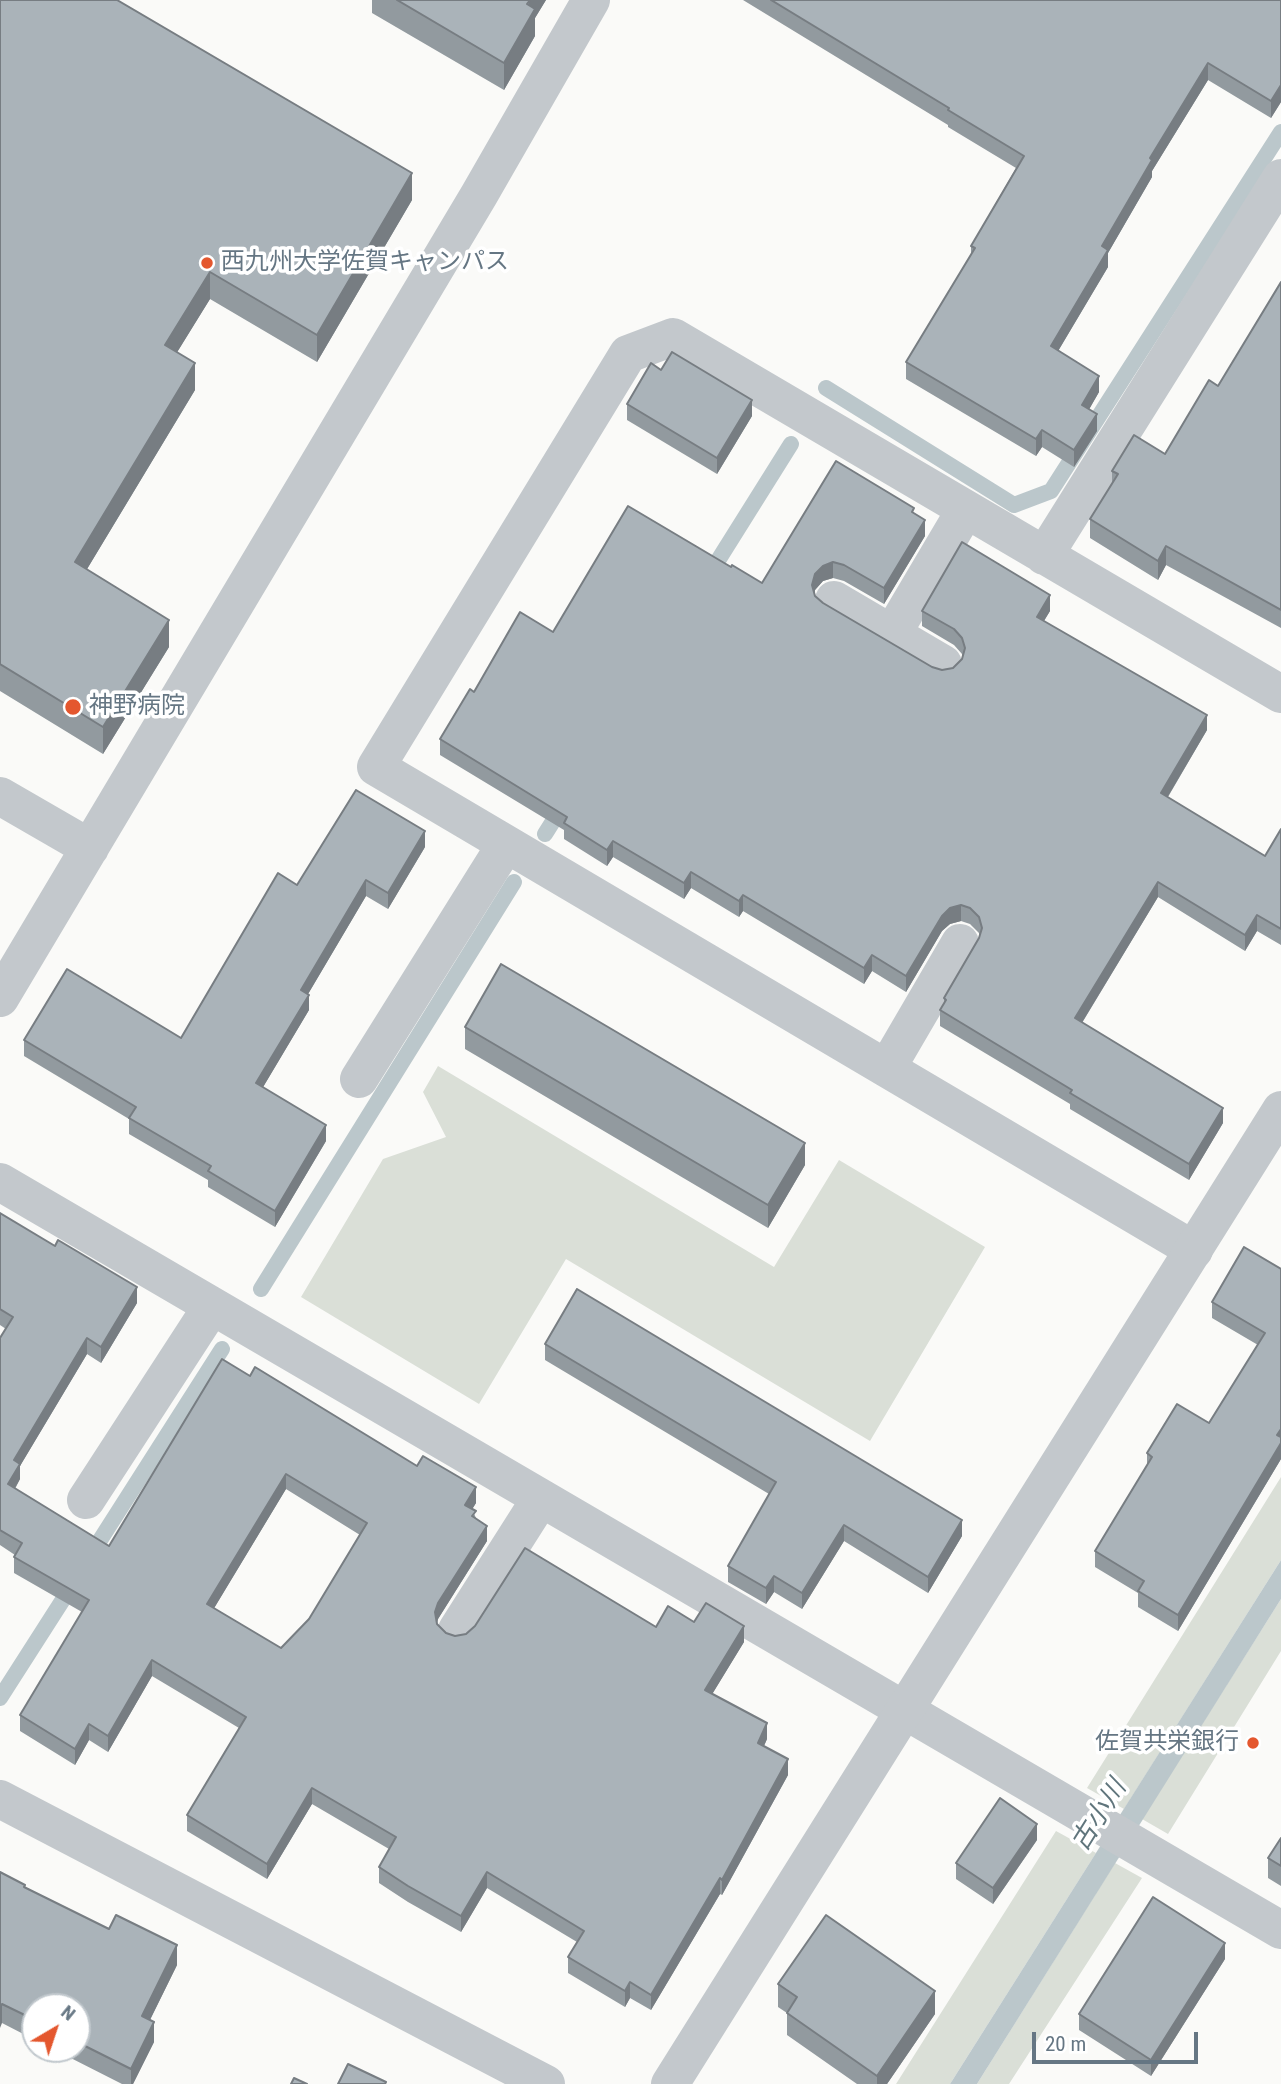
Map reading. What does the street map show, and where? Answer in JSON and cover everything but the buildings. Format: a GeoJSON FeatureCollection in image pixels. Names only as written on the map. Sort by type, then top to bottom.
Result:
{"type":"FeatureCollection","features":[{"type":"Feature","properties":{"kind":"street"},"geometry":{"type":"LineString","coordinates":[[0,998],[480,195],[591,0]]}},
{"type":"Feature","properties":{"kind":"street"},"geometry":{"type":"LineString","coordinates":[[1044,556],[1281,178]]}},
{"type":"Feature","properties":{"kind":"street"},"geometry":{"type":"LineString","coordinates":[[1194,1250],[376,767],[628,354],[673,337],[1281,694]]}},
{"type":"Feature","properties":{"kind":"street"},"geometry":{"type":"LineString","coordinates":[[892,634],[966,509]]}},
{"type":"Feature","properties":{"kind":"street"},"geometry":{"type":"LineString","coordinates":[[834,600],[943,663]]}},
{"type":"Feature","properties":{"kind":"street"},"geometry":{"type":"LineString","coordinates":[[0,796],[90,848]]}},
{"type":"Feature","properties":{"kind":"street"},"geometry":{"type":"LineString","coordinates":[[359,1079],[506,844]]}},
{"type":"Feature","properties":{"kind":"street"},"geometry":{"type":"LineString","coordinates":[[887,1068],[960,943]]}},
{"type":"Feature","properties":{"kind":"street"},"geometry":{"type":"LineString","coordinates":[[670,2084],[1281,1110]]}},
{"type":"Feature","properties":{"kind":"street"},"geometry":{"type":"LineString","coordinates":[[0,1182],[1281,1930]]}},
{"type":"Feature","properties":{"kind":"street"},"geometry":{"type":"LineString","coordinates":[[86,1500],[212,1306]]}},
{"type":"Feature","properties":{"kind":"street"},"geometry":{"type":"LineString","coordinates":[[457,1630],[541,1498]]}},
{"type":"Feature","properties":{"kind":"street"},"geometry":{"type":"LineString","coordinates":[[0,1798],[546,2084]]}},
{"type":"Feature","properties":{"kind":"shaded area"},"geometry":{"type":"Polygon","coordinates":[[[438,1066],[774,1267],[839,1160],[985,1247],[870,1441],[566,1259],[479,1404],[301,1297],[383,1159],[446,1137],[423,1092],[438,1066]]]}},
{"type":"Feature","properties":{"kind":"shaded area"},"geometry":{"type":"Polygon","coordinates":[[[1281,1477],[1281,1560],[1124,1809],[1087,1788],[1281,1477]]]}},
{"type":"Feature","properties":{"kind":"shaded area"},"geometry":{"type":"Polygon","coordinates":[[[1281,1560],[1281,1599],[977,2084],[950,2084],[1281,1560]]]}},
{"type":"Feature","properties":{"kind":"shaded area"},"geometry":{"type":"Polygon","coordinates":[[[1281,1599],[1281,1651],[1168,1834],[1142,1819],[1281,1599]]]}},
{"type":"Feature","properties":{"kind":"shaded area"},"geometry":{"type":"Polygon","coordinates":[[[1056,1831],[1096,1853],[950,2084],[896,2084],[1056,1831]]]}},
{"type":"Feature","properties":{"kind":"shaded area"},"geometry":{"type":"Polygon","coordinates":[[[1115,1863],[1142,1878],[1009,2084],[977,2084],[1115,1863]]]}},
{"type":"Feature","properties":{"kind":"waterway"},"geometry":{"type":"LineString","coordinates":[[826,388],[1014,505],[1051,491],[1281,132]]}},
{"type":"Feature","properties":{"kind":"waterway"},"geometry":{"type":"LineString","coordinates":[[707,578],[791,444]]}},
{"type":"Feature","properties":{"kind":"waterway"},"geometry":{"type":"LineString","coordinates":[[545,834],[562,807]]}},
{"type":"Feature","properties":{"kind":"waterway"},"geometry":{"type":"LineString","coordinates":[[261,1289],[514,882]]}},
{"type":"Feature","properties":{"kind":"waterway"},"geometry":{"type":"LineString","coordinates":[[88,1559],[222,1349]]}},
{"type":"Feature","properties":{"kind":"waterway"},"geometry":{"type":"LineString","coordinates":[[0,1698],[73,1584]]}},
{"type":"Feature","properties":{"kind":"place","name":"西九州大学佐賀キャンパス"},"geometry":{"type":"Point","coordinates":[207,263]}},
{"type":"Feature","properties":{"kind":"place","name":"神野病院"},"geometry":{"type":"Point","coordinates":[73,707]}},
{"type":"Feature","properties":{"kind":"place","name":"佐賀共栄銀行"},"geometry":{"type":"Point","coordinates":[1253,1743]}},
{"type":"Feature","properties":{"kind":"water label","name":"古小川"},"geometry":{"type":"Point","coordinates":[1100,1816]}}]}
